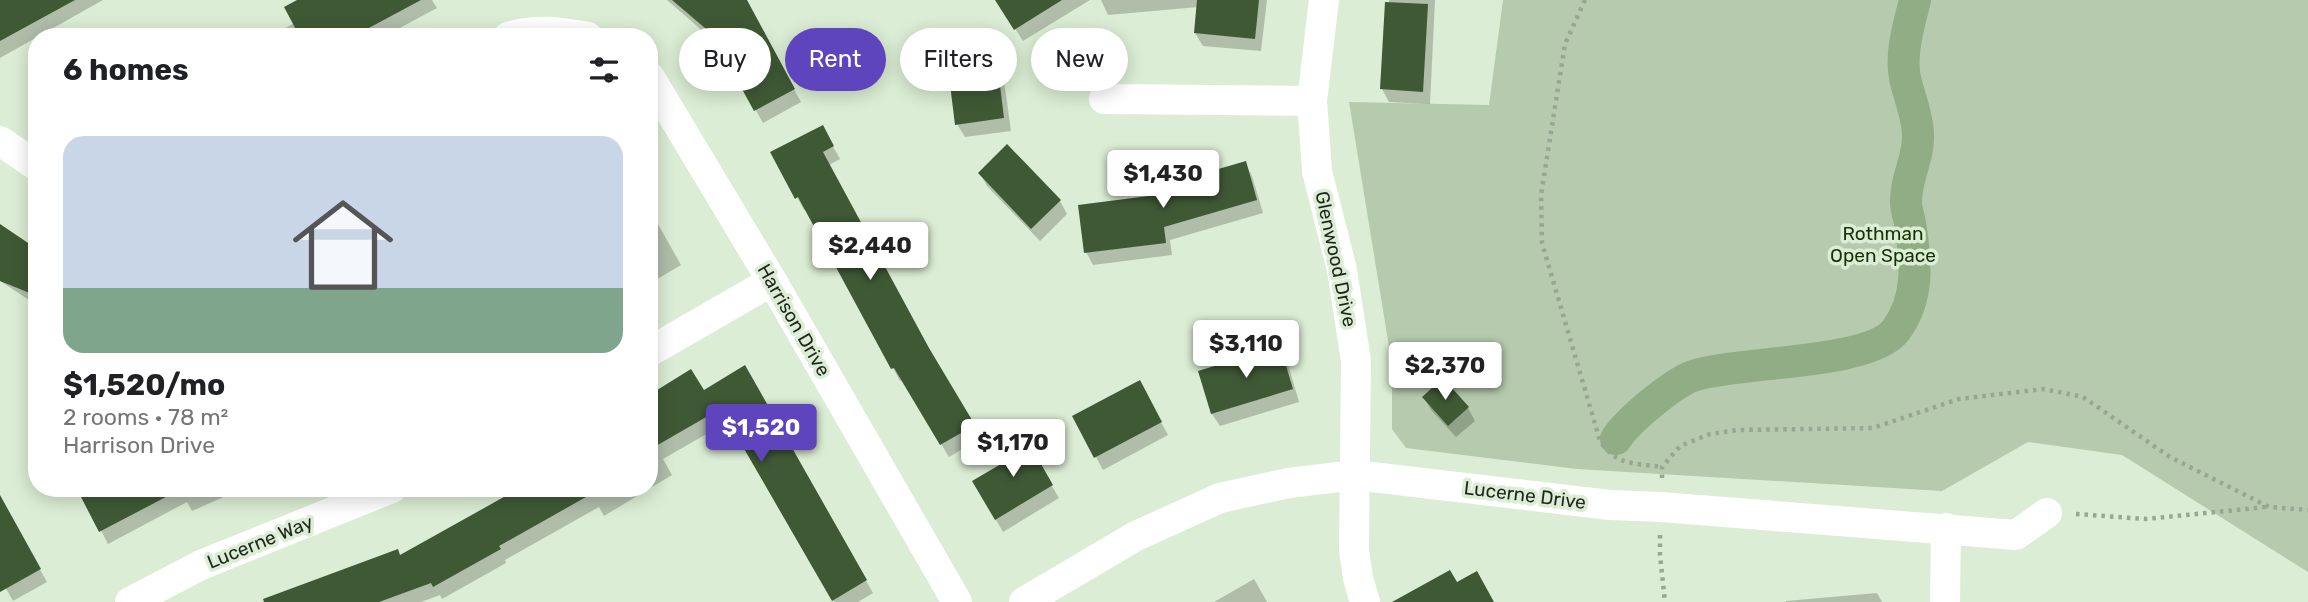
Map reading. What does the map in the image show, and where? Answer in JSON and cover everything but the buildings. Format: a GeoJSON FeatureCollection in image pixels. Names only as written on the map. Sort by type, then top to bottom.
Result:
{"type":"FeatureCollection","features":[{"type":"Feature","properties":{"kind":"street","name":"Glenwood Drive"},"geometry":{"type":"LineString","coordinates":[[1324,0],[1312,101],[1317,171],[1342,270],[1356,360],[1354,550],[1365,602]]}},
{"type":"Feature","properties":{"kind":"street","name":"Harrison Drive"},"geometry":{"type":"LineString","coordinates":[[658,91],[772,281],[957,602]]}},
{"type":"Feature","properties":{"kind":"street"},"geometry":{"type":"LineString","coordinates":[[1104,99],[1312,101]]}},
{"type":"Feature","properties":{"kind":"street"},"geometry":{"type":"LineString","coordinates":[[0,141],[28,160]]}},
{"type":"Feature","properties":{"kind":"street"},"geometry":{"type":"LineString","coordinates":[[658,347],[772,281]]}},
{"type":"Feature","properties":{"kind":"street","name":"Lucerne Drive"},"geometry":{"type":"LineString","coordinates":[[1024,602],[1136,536],[1220,498],[1289,483],[1355,475],[1610,505],[2016,535],[2047,513]]}},
{"type":"Feature","properties":{"kind":"street","name":"Lucerne Way"},"geometry":{"type":"LineString","coordinates":[[130,602],[201,565],[370,497]]}},
{"type":"Feature","properties":{"kind":"street"},"geometry":{"type":"LineString","coordinates":[[1945,602],[1946,528]]}},
{"type":"Feature","properties":{"kind":"path"},"geometry":{"type":"LineString","coordinates":[[1586,0],[1565,44],[1541,195],[1542,243],[1600,442],[1609,455],[1627,462],[1662,467]]}},
{"type":"Feature","properties":{"kind":"path"},"geometry":{"type":"LineString","coordinates":[[1665,602],[1660,555],[1662,467],[1681,446],[1710,434],[1738,430],[1873,428],[1959,399],[2044,389],[2083,397],[2171,457],[2269,507]]}},
{"type":"Feature","properties":{"kind":"path"},"geometry":{"type":"LineString","coordinates":[[2047,513],[2146,519],[2269,507],[2308,510]]}},
{"type":"Feature","properties":{"kind":"green space","name":"Rothman Open Space"},"geometry":{"type":"Polygon","coordinates":[[[1503,0],[2308,0],[2308,572],[2122,455],[2028,442],[1942,491],[1577,469],[1406,448],[1392,429],[1392,365],[1349,102],[1489,105],[1503,0]]]}},
{"type":"Feature","properties":{"kind":"waterway"},"geometry":{"type":"LineString","coordinates":[[1616,439],[1651,403],[1693,376],[1860,350],[1882,341],[1896,330],[1904,318],[1913,292],[1915,265],[1906,194],[1918,144],[1918,128],[1904,68],[1906,39],[1915,0]]}}]}
